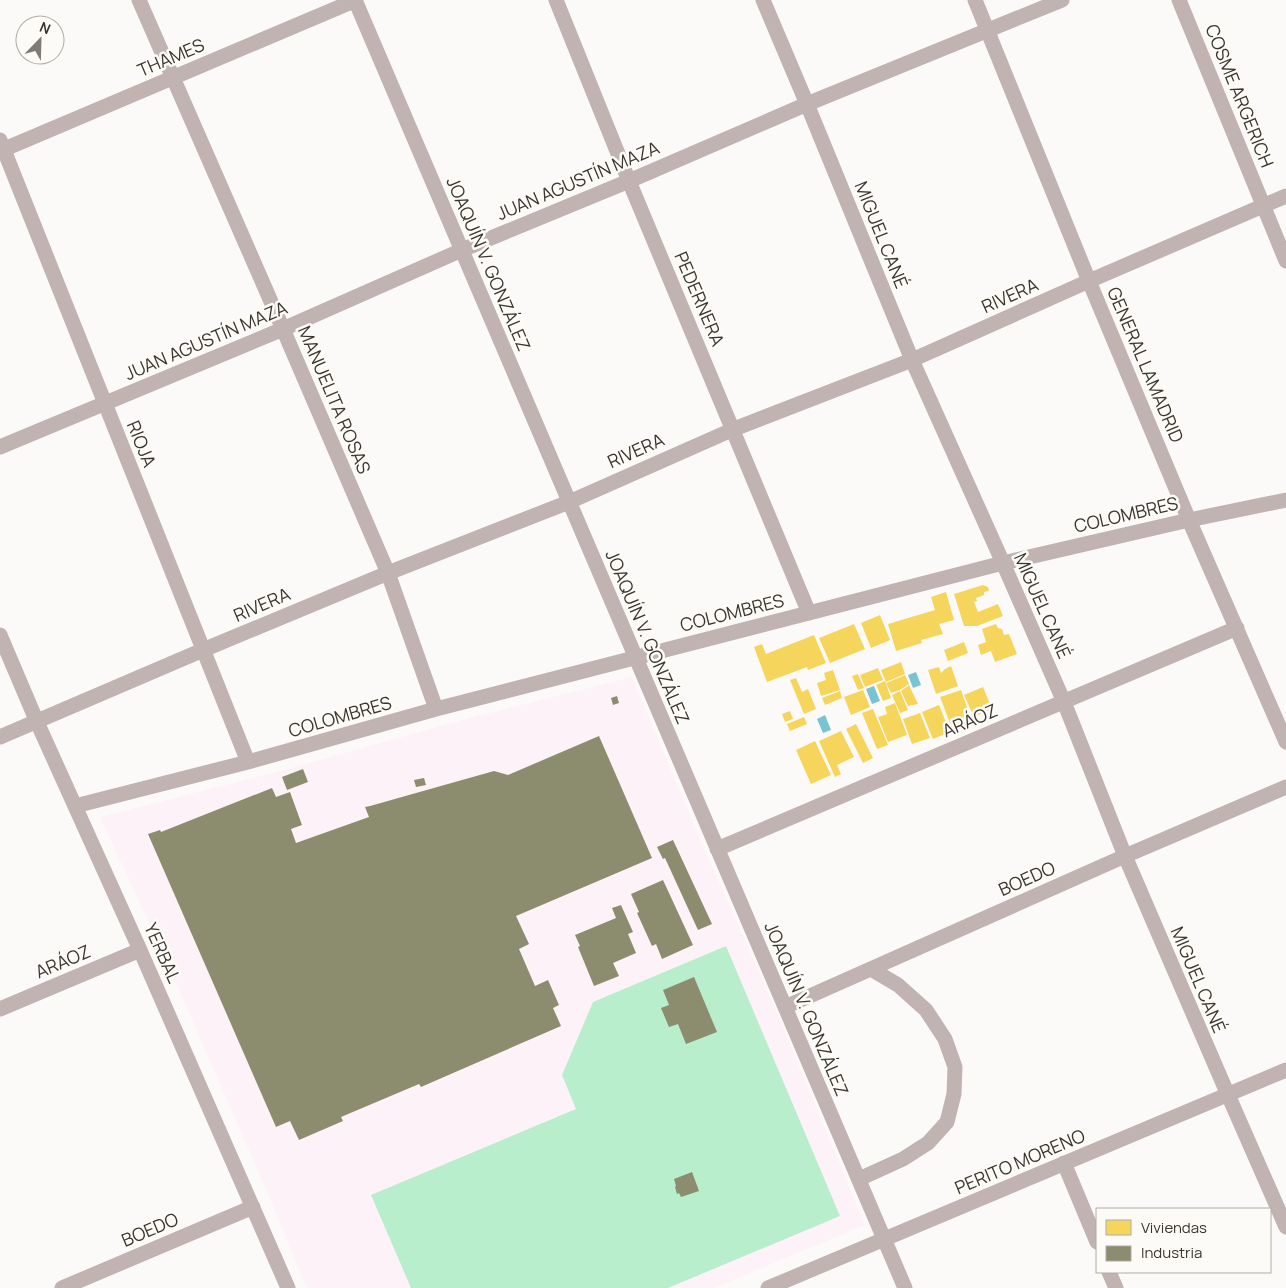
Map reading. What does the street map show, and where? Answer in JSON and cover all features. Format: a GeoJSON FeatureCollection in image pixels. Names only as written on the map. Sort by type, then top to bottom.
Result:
{"type":"FeatureCollection","features":[{"type":"Feature","properties":{"kind":"street","name":"MANUELITA ROSAS"},"geometry":{"type":"LineString","coordinates":[[139,0],[388,573],[436,709]]}},
{"type":"Feature","properties":{"kind":"street","name":"THAMES"},"geometry":{"type":"LineString","coordinates":[[1,147],[172,78],[355,0]]}},
{"type":"Feature","properties":{"kind":"street","name":"JOAQUÍN V. GONZÁLEZ"},"geometry":{"type":"LineString","coordinates":[[355,0],[905,1288]]}},
{"type":"Feature","properties":{"kind":"street","name":"PEDERNERA"},"geometry":{"type":"LineString","coordinates":[[556,0],[809,613]]}},
{"type":"Feature","properties":{"kind":"street","name":"MIGUEL CANÉ"},"geometry":{"type":"LineString","coordinates":[[763,0],[912,360],[1064,702],[1125,856],[1286,1228]]}},
{"type":"Feature","properties":{"kind":"street","name":"GENERAL LAMADRID"},"geometry":{"type":"LineString","coordinates":[[975,0],[1189,520],[1286,742]]}},
{"type":"Feature","properties":{"kind":"street","name":"JUAN AGUSTÍN MAZA"},"geometry":{"type":"LineString","coordinates":[[0,447],[283,329],[462,250],[807,104],[1062,0]]}},
{"type":"Feature","properties":{"kind":"street","name":"COSME ARGERICH"},"geometry":{"type":"LineString","coordinates":[[1179,0],[1286,262]]}},
{"type":"Feature","properties":{"kind":"street","name":"RIOJA"},"geometry":{"type":"LineString","coordinates":[[1,147],[248,762]]}},
{"type":"Feature","properties":{"kind":"street","name":"RIVERA"},"geometry":{"type":"LineString","coordinates":[[0,737],[388,573],[569,502],[734,429],[912,360],[1286,196]]}},
{"type":"Feature","properties":{"kind":"street","name":"COLOMBRES"},"geometry":{"type":"LineString","coordinates":[[75,806],[248,762],[436,709],[1003,563],[1189,520],[1286,500]]}},
{"type":"Feature","properties":{"kind":"street","name":"ARÁOZ"},"geometry":{"type":"LineString","coordinates":[[718,849],[1237,628]]}},
{"type":"Feature","properties":{"kind":"street","name":"YERBAL"},"geometry":{"type":"LineString","coordinates":[[0,635],[288,1288]]}},
{"type":"Feature","properties":{"kind":"street","name":"BOEDO"},"geometry":{"type":"LineString","coordinates":[[785,1006],[1286,787]]}},
{"type":"Feature","properties":{"kind":"street","name":"ARÁOZ"},"geometry":{"type":"LineString","coordinates":[[0,1009],[140,950]]}},
{"type":"Feature","properties":{"kind":"street"},"geometry":{"type":"LineString","coordinates":[[859,1179],[903,1159],[928,1143],[947,1122],[954,1094],[955,1066],[945,1039],[926,1010],[898,985],[871,969]]}},
{"type":"Feature","properties":{"kind":"street","name":"PERITO MORENO"},"geometry":{"type":"LineString","coordinates":[[768,1288],[1286,1070]]}},
{"type":"Feature","properties":{"kind":"street"},"geometry":{"type":"LineString","coordinates":[[1064,1163],[1096,1240]]}},
{"type":"Feature","properties":{"kind":"street","name":"BOEDO"},"geometry":{"type":"LineString","coordinates":[[62,1288],[253,1207]]}},
{"type":"Feature","properties":{"kind":"street"},"geometry":{"type":"LineString","coordinates":[[1109,1273],[1116,1288]]}},
{"type":"Feature","properties":{"kind":"shaded area"},"geometry":{"type":"Polygon","coordinates":[[[632,677],[706,853],[776,1010],[865,1225],[714,1288],[306,1288],[271,1201],[166,960],[100,817],[273,773],[462,720],[632,677]]]}},
{"type":"Feature","properties":{"kind":"green space"},"geometry":{"type":"Polygon","coordinates":[[[726,946],[840,1216],[668,1288],[411,1288],[371,1195],[576,1109],[562,1075],[593,1002],[726,946]]]}},
{"type":"Feature","properties":{"kind":"water"},"geometry":{"type":"Polygon","coordinates":[[[916,672],[921,685],[913,688],[908,675],[916,672]]]}},
{"type":"Feature","properties":{"kind":"water"},"geometry":{"type":"Polygon","coordinates":[[[874,686],[880,701],[872,704],[866,689],[874,686]]]}},
{"type":"Feature","properties":{"kind":"water"},"geometry":{"type":"Polygon","coordinates":[[[825,715],[831,730],[823,733],[817,719],[825,715]]]}},
{"type":"Feature","properties":{"kind":"building: Viviendas"},"geometry":{"type":"Polygon","coordinates":[[[983,585],[988,587],[989,591],[976,598],[977,601],[974,602],[978,612],[998,604],[1003,616],[977,626],[964,626],[954,594],[983,585]]]}},
{"type":"Feature","properties":{"kind":"building: Viviendas"},"geometry":{"type":"Polygon","coordinates":[[[946,592],[954,620],[939,624],[943,634],[921,640],[922,643],[896,651],[888,624],[935,610],[931,597],[946,592]]]}},
{"type":"Feature","properties":{"kind":"building: Viviendas"},"geometry":{"type":"Polygon","coordinates":[[[880,615],[890,640],[871,648],[861,623],[880,615]]]}},
{"type":"Feature","properties":{"kind":"building: Viviendas"},"geometry":{"type":"Polygon","coordinates":[[[854,624],[865,649],[830,663],[819,638],[854,624]]]}},
{"type":"Feature","properties":{"kind":"building: Viviendas"},"geometry":{"type":"Polygon","coordinates":[[[996,624],[998,628],[1002,629],[1004,635],[1009,634],[1017,654],[995,662],[991,651],[981,655],[978,645],[986,642],[982,629],[996,624]]]}},
{"type":"Feature","properties":{"kind":"building: Viviendas"},"geometry":{"type":"Polygon","coordinates":[[[814,635],[826,663],[808,670],[807,667],[767,682],[754,647],[762,644],[766,654],[814,635]]]}},
{"type":"Feature","properties":{"kind":"building: Viviendas"},"geometry":{"type":"Polygon","coordinates":[[[964,642],[968,653],[948,661],[944,650],[964,642]]]}},
{"type":"Feature","properties":{"kind":"building: Viviendas"},"geometry":{"type":"Polygon","coordinates":[[[901,662],[905,674],[886,682],[881,670],[901,662]]]}},
{"type":"Feature","properties":{"kind":"building: Viviendas"},"geometry":{"type":"Polygon","coordinates":[[[951,666],[958,686],[936,694],[928,670],[939,667],[941,673],[951,666]]]}},
{"type":"Feature","properties":{"kind":"building: Viviendas"},"geometry":{"type":"Polygon","coordinates":[[[878,668],[883,680],[865,687],[860,675],[878,668]]]}},
{"type":"Feature","properties":{"kind":"building: Viviendas"},"geometry":{"type":"Polygon","coordinates":[[[833,670],[840,690],[821,696],[817,683],[826,680],[824,673],[833,670]]]}},
{"type":"Feature","properties":{"kind":"building: Viviendas"},"geometry":{"type":"Polygon","coordinates":[[[858,674],[864,688],[858,690],[852,676],[858,674]]]}},
{"type":"Feature","properties":{"kind":"building: Viviendas"},"geometry":{"type":"Polygon","coordinates":[[[905,675],[909,684],[891,693],[886,683],[905,675]]]}},
{"type":"Feature","properties":{"kind":"building: Viviendas"},"geometry":{"type":"Polygon","coordinates":[[[796,678],[802,692],[808,689],[816,709],[804,714],[790,680],[796,678]]]}},
{"type":"Feature","properties":{"kind":"building: Viviendas"},"geometry":{"type":"Polygon","coordinates":[[[885,681],[891,698],[883,701],[876,685],[885,681]]]}},
{"type":"Feature","properties":{"kind":"building: Viviendas"},"geometry":{"type":"Polygon","coordinates":[[[909,685],[918,704],[908,706],[901,691],[909,685]]]}},
{"type":"Feature","properties":{"kind":"building: Viviendas"},"geometry":{"type":"Polygon","coordinates":[[[983,687],[992,709],[974,717],[964,695],[983,687]]]}},
{"type":"Feature","properties":{"kind":"building: Viviendas"},"geometry":{"type":"Polygon","coordinates":[[[863,690],[870,707],[851,715],[844,697],[863,690]]]}},
{"type":"Feature","properties":{"kind":"building: Viviendas"},"geometry":{"type":"Polygon","coordinates":[[[961,690],[971,719],[951,726],[940,697],[961,690]]]}},
{"type":"Feature","properties":{"kind":"building: Viviendas"},"geometry":{"type":"Polygon","coordinates":[[[840,691],[842,698],[825,705],[822,698],[840,691]]]}},
{"type":"Feature","properties":{"kind":"building: Viviendas"},"geometry":{"type":"Polygon","coordinates":[[[900,691],[908,710],[900,713],[892,695],[900,691]]]}},
{"type":"Feature","properties":{"kind":"building: Viviendas"},"geometry":{"type":"Polygon","coordinates":[[[895,703],[907,735],[888,742],[878,717],[887,714],[885,707],[895,703]]]}},
{"type":"Feature","properties":{"kind":"building: Viviendas"},"geometry":{"type":"Polygon","coordinates":[[[939,705],[950,732],[933,739],[922,712],[939,705]]]}},
{"type":"Feature","properties":{"kind":"building: Viviendas"},"geometry":{"type":"Polygon","coordinates":[[[873,709],[888,745],[877,749],[862,713],[873,709]]]}},
{"type":"Feature","properties":{"kind":"building: Viviendas"},"geometry":{"type":"Polygon","coordinates":[[[790,711],[793,719],[785,722],[782,714],[790,711]]]}},
{"type":"Feature","properties":{"kind":"building: Viviendas"},"geometry":{"type":"Polygon","coordinates":[[[920,713],[930,738],[912,744],[903,719],[920,713]]]}},
{"type":"Feature","properties":{"kind":"building: Viviendas"},"geometry":{"type":"Polygon","coordinates":[[[804,717],[807,724],[790,731],[787,724],[804,717]]]}},
{"type":"Feature","properties":{"kind":"building: Viviendas"},"geometry":{"type":"Polygon","coordinates":[[[856,724],[873,758],[863,763],[846,729],[856,724]]]}},
{"type":"Feature","properties":{"kind":"building: Viviendas"},"geometry":{"type":"Polygon","coordinates":[[[841,731],[854,757],[837,765],[841,774],[835,777],[819,741],[841,731]]]}},
{"type":"Feature","properties":{"kind":"building: Viviendas"},"geometry":{"type":"Polygon","coordinates":[[[815,741],[831,775],[811,784],[796,750],[815,741]]]}},
{"type":"Feature","properties":{"kind":"building: Industria"},"geometry":{"type":"Polygon","coordinates":[[[617,696],[619,703],[613,705],[611,698],[617,696]]]}},
{"type":"Feature","properties":{"kind":"building: Industria"},"geometry":{"type":"Polygon","coordinates":[[[599,736],[652,858],[516,916],[529,944],[519,949],[535,986],[548,980],[559,1005],[553,1008],[561,1026],[421,1087],[419,1084],[341,1117],[343,1121],[299,1140],[290,1121],[276,1127],[148,834],[160,830],[161,832],[272,788],[276,797],[290,792],[302,825],[291,829],[296,843],[369,817],[365,807],[494,771],[508,775],[599,736]]]}},
{"type":"Feature","properties":{"kind":"building: Industria"},"geometry":{"type":"Polygon","coordinates":[[[303,769],[308,782],[287,790],[282,777],[303,769]]]}},
{"type":"Feature","properties":{"kind":"building: Industria"},"geometry":{"type":"Polygon","coordinates":[[[424,778],[426,785],[416,787],[414,780],[424,778]]]}},
{"type":"Feature","properties":{"kind":"building: Industria"},"geometry":{"type":"Polygon","coordinates":[[[673,840],[712,924],[698,930],[665,858],[663,859],[657,847],[673,840]]]}},
{"type":"Feature","properties":{"kind":"building: Industria"},"geometry":{"type":"Polygon","coordinates":[[[663,880],[693,945],[662,959],[656,944],[652,946],[637,913],[639,912],[631,894],[663,880]]]}},
{"type":"Feature","properties":{"kind":"building: Industria"},"geometry":{"type":"Polygon","coordinates":[[[621,905],[633,932],[628,934],[636,953],[613,963],[619,976],[594,986],[575,935],[616,918],[612,908],[621,905]]]}},
{"type":"Feature","properties":{"kind":"building: Industria"},"geometry":{"type":"Polygon","coordinates":[[[694,977],[717,1032],[686,1044],[678,1024],[669,1027],[661,1008],[669,1005],[663,990],[694,977]]]}},
{"type":"Feature","properties":{"kind":"building: Industria"},"geometry":{"type":"Polygon","coordinates":[[[692,1172],[699,1191],[681,1197],[679,1193],[677,1194],[674,1179],[692,1172]]]}}]}
